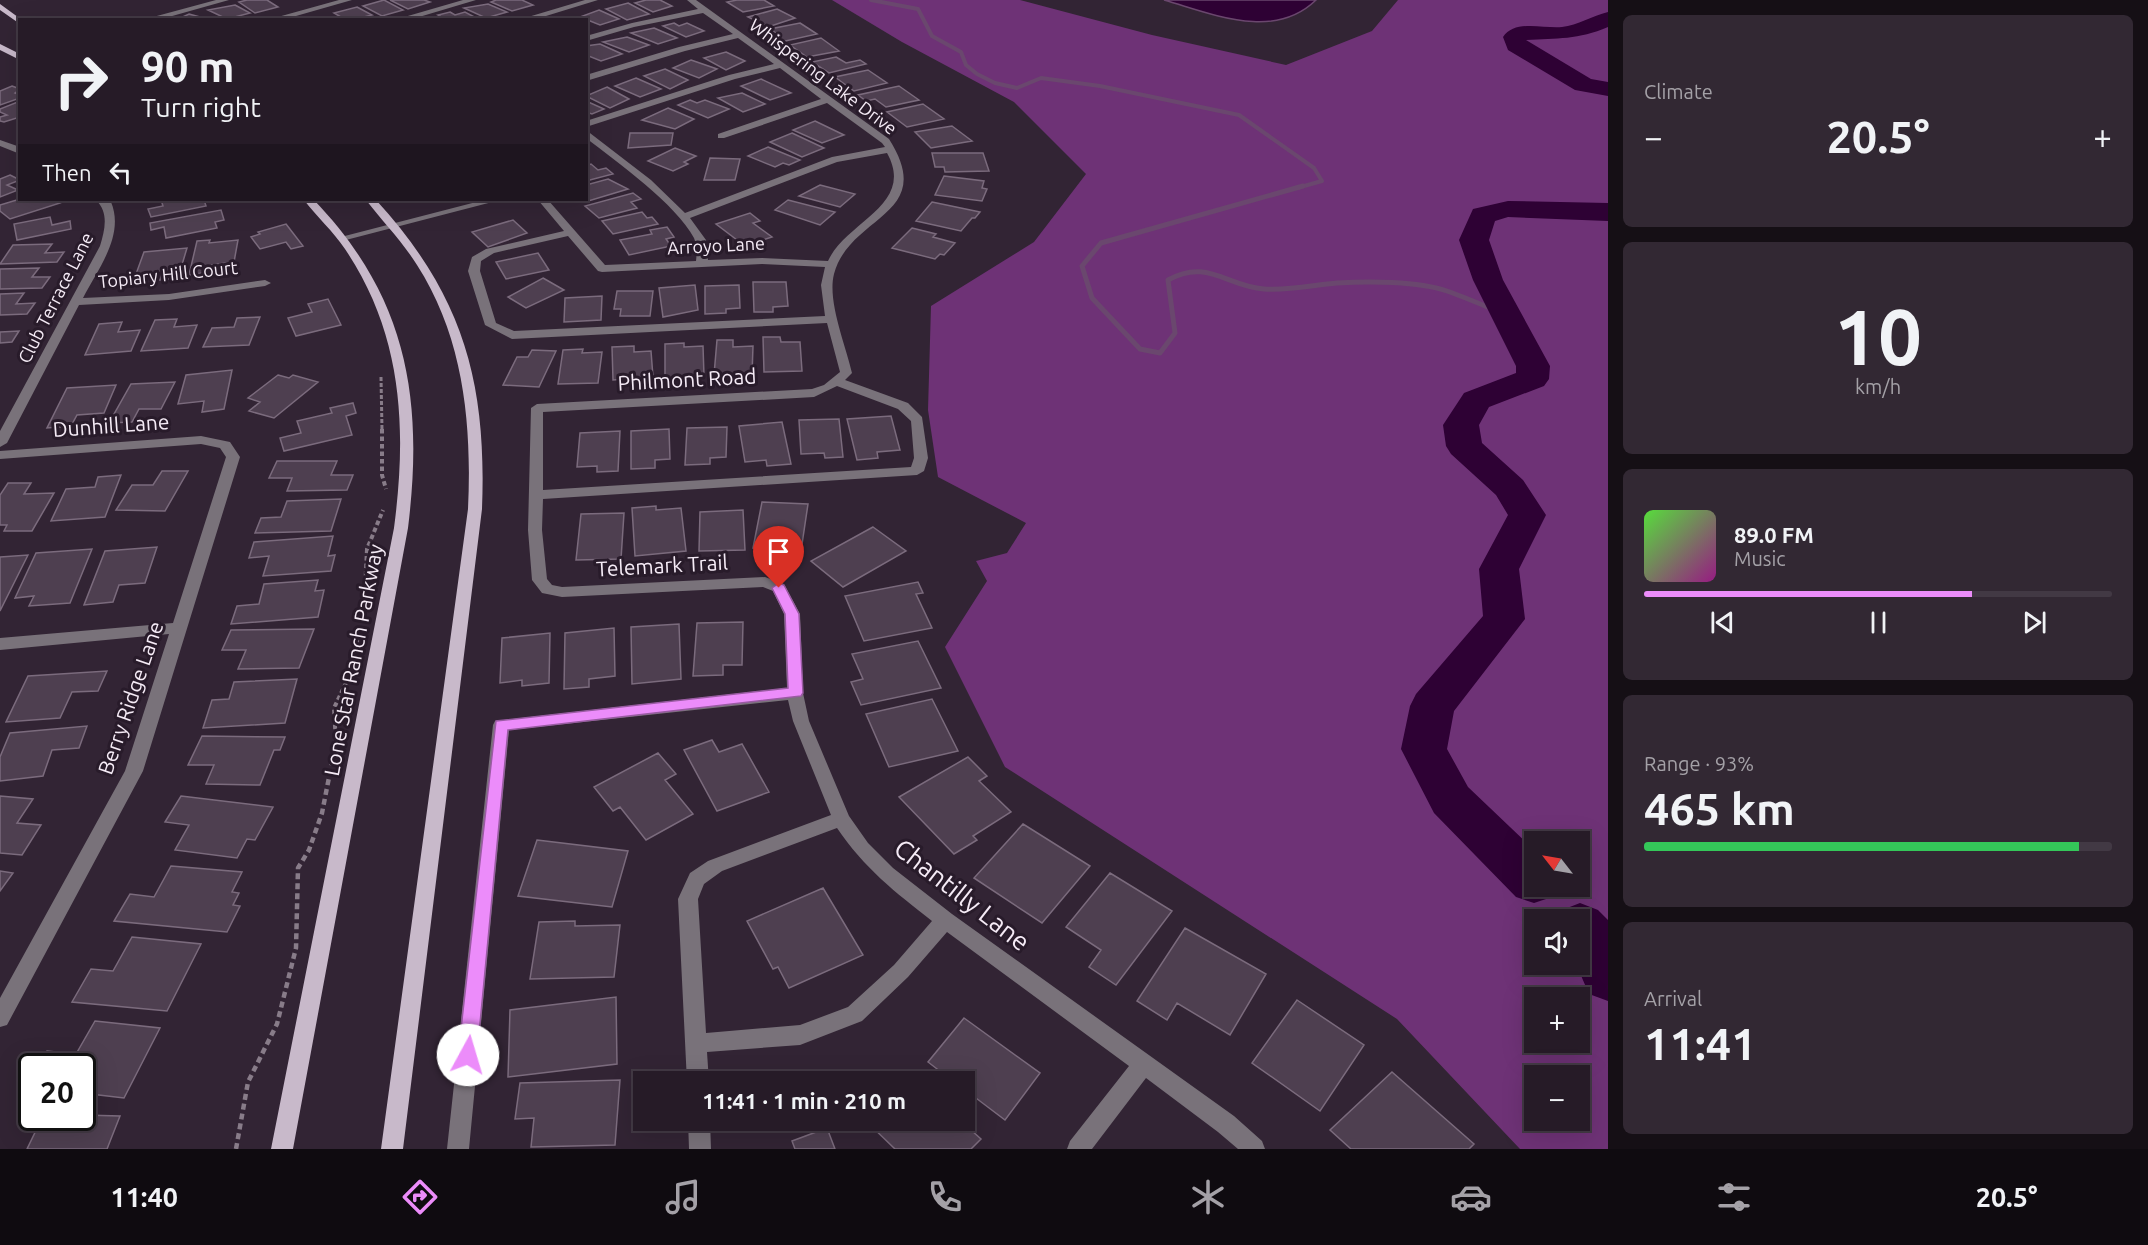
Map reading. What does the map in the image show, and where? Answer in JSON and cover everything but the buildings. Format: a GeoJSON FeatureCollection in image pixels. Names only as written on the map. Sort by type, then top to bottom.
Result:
{"type":"FeatureCollection","features":[{"type":"Feature","properties":{"kind":"main road"},"geometry":{"type":"LineString","coordinates":[[0,6],[18,20]]}},
{"type":"Feature","properties":{"kind":"main road"},"geometry":{"type":"LineString","coordinates":[[1,48],[18,44]]}},
{"type":"Feature","properties":{"kind":"main road"},"geometry":{"type":"LineString","coordinates":[[1,48],[18,57]]}},
{"type":"Feature","properties":{"kind":"main road","name":"Lone Star Ranch Parkway"},"geometry":{"type":"LineString","coordinates":[[282,1149],[401,528],[407,474],[405,400],[385,314],[373,289],[342,238],[310,201]]}},
{"type":"Feature","properties":{"kind":"main road"},"geometry":{"type":"LineString","coordinates":[[372,201],[396,225],[423,262],[448,309],[456,332],[473,409],[477,486],[392,1149]]}},
{"type":"Feature","properties":{"kind":"street"},"geometry":{"type":"LineString","coordinates":[[154,18],[225,0]]}},
{"type":"Feature","properties":{"kind":"street"},"geometry":{"type":"LineString","coordinates":[[279,18],[348,0]]}},
{"type":"Feature","properties":{"kind":"street"},"geometry":{"type":"LineString","coordinates":[[405,18],[472,0]]}},
{"type":"Feature","properties":{"kind":"street"},"geometry":{"type":"LineString","coordinates":[[529,18],[594,0]]}},
{"type":"Feature","properties":{"kind":"street","name":"Whispering Lake Drive"},"geometry":{"type":"LineString","coordinates":[[691,0],[886,141],[892,148],[902,171],[899,191],[846,243],[831,264],[826,291],[846,373],[837,382]]}},
{"type":"Feature","properties":{"kind":"street"},"geometry":{"type":"LineString","coordinates":[[588,38],[632,25],[705,10]]}},
{"type":"Feature","properties":{"kind":"street"},"geometry":{"type":"LineString","coordinates":[[588,77],[681,49],[741,35]]}},
{"type":"Feature","properties":{"kind":"street"},"geometry":{"type":"LineString","coordinates":[[588,123],[732,77],[782,66]]}},
{"type":"Feature","properties":{"kind":"street"},"geometry":{"type":"LineString","coordinates":[[721,136],[829,99]]}},
{"type":"Feature","properties":{"kind":"street"},"geometry":{"type":"LineString","coordinates":[[588,135],[619,158],[683,217],[701,239],[702,264]]}},
{"type":"Feature","properties":{"kind":"street"},"geometry":{"type":"LineString","coordinates":[[0,142],[18,151]]}},
{"type":"Feature","properties":{"kind":"street"},"geometry":{"type":"LineString","coordinates":[[683,217],[835,159],[892,148]]}},
{"type":"Feature","properties":{"kind":"street","name":"Club Terrace Lane"},"geometry":{"type":"LineString","coordinates":[[0,443],[105,246],[111,227],[107,204],[102,201]]}},
{"type":"Feature","properties":{"kind":"street"},"geometry":{"type":"LineString","coordinates":[[342,238],[491,201]]}},
{"type":"Feature","properties":{"kind":"street"},"geometry":{"type":"LineString","coordinates":[[544,201],[572,232],[490,251],[476,259],[474,271],[490,325],[512,335],[833,319]]}},
{"type":"Feature","properties":{"kind":"street","name":"Arroyo Lane"},"geometry":{"type":"LineString","coordinates":[[572,232],[602,269],[762,261],[831,264]]}},
{"type":"Feature","properties":{"kind":"street","name":"Topiary Hill Court"},"geometry":{"type":"LineString","coordinates":[[75,302],[169,297],[265,283]]}},
{"type":"Feature","properties":{"kind":"street"},"geometry":{"type":"LineString","coordinates":[[536,495],[917,471],[921,458],[917,420],[903,406],[837,382]]}},
{"type":"Feature","properties":{"kind":"street","name":"Philmont Road"},"geometry":{"type":"LineString","coordinates":[[536,495],[537,408],[814,393],[837,382]]}},
{"type":"Feature","properties":{"kind":"street","name":"Dunhill Lane"},"geometry":{"type":"LineString","coordinates":[[0,455],[201,440],[225,444]]}},
{"type":"Feature","properties":{"kind":"street","name":"Berry Ridge Lane"},"geometry":{"type":"LineString","coordinates":[[0,1018],[134,771],[233,457],[225,444]]}},
{"type":"Feature","properties":{"kind":"street","name":"Telemark Trail"},"geometry":{"type":"LineString","coordinates":[[536,495],[535,530],[540,580],[547,589],[562,592],[765,582],[779,588]]}},
{"type":"Feature","properties":{"kind":"street","name":"Chantilly Lane"},"geometry":{"type":"LineString","coordinates":[[779,588],[792,614],[795,693],[801,721],[841,819],[861,848],[886,874],[945,920],[1226,1124],[1254,1149]]}},
{"type":"Feature","properties":{"kind":"street"},"geometry":{"type":"LineString","coordinates":[[0,644],[178,628]]}},
{"type":"Feature","properties":{"kind":"street"},"geometry":{"type":"LineString","coordinates":[[458,1149],[501,725],[795,693]]}},
{"type":"Feature","properties":{"kind":"street"},"geometry":{"type":"LineString","coordinates":[[698,1071],[688,899],[697,879],[715,866],[841,819]]}},
{"type":"Feature","properties":{"kind":"street"},"geometry":{"type":"LineString","coordinates":[[698,1043],[800,1035],[855,1014],[902,972],[945,920]]}},
{"type":"Feature","properties":{"kind":"street"},"geometry":{"type":"LineString","coordinates":[[1078,1149],[1143,1065]]}},
{"type":"Feature","properties":{"kind":"street"},"geometry":{"type":"LineString","coordinates":[[699,1131],[700,1149]]}},
{"type":"Feature","properties":{"kind":"path"},"geometry":{"type":"LineString","coordinates":[[381,369],[382,475],[388,498]]}},
{"type":"Feature","properties":{"kind":"path"},"geometry":{"type":"LineString","coordinates":[[236,1149],[248,1082],[277,1024],[296,948],[298,868],[309,850],[322,813],[336,744],[334,708],[346,683],[364,614],[367,549],[384,508]]}},
{"type":"Feature","properties":{"kind":"shaded area"},"geometry":{"type":"Polygon","coordinates":[[[832,0],[1020,0],[1152,35],[1286,65],[1372,31],[1398,0],[1608,0],[1608,1149],[1520,1149],[1397,1019],[1005,767],[945,647],[987,581],[976,561],[1007,553],[1026,523],[938,477],[928,410],[931,306],[1034,242],[1086,174],[1014,102],[902,42],[832,0]]]}},
{"type":"Feature","properties":{"kind":"shaded area"},"geometry":{"type":"Polygon","coordinates":[[[1164,0],[1316,0],[1299,12],[1281,19],[1262,22],[1223,17],[1164,0]]]}},
{"type":"Feature","properties":{"kind":"waterway"},"geometry":{"type":"LineString","coordinates":[[871,0],[918,9],[932,36],[961,52],[966,65],[977,74],[995,83],[1017,88],[1041,78],[1100,86],[1239,115],[1314,168],[1322,181],[1297,188]]}},
{"type":"Feature","properties":{"kind":"waterway"},"geometry":{"type":"LineString","coordinates":[[1608,19],[1570,32],[1529,33],[1514,37],[1516,45],[1584,85],[1608,89]]}},
{"type":"Feature","properties":{"kind":"waterway"},"geometry":{"type":"LineString","coordinates":[[1303,186],[1101,243],[1082,266],[1092,298],[1140,349],[1160,353],[1175,333],[1168,280],[1194,272],[1205,272],[1264,289],[1363,282],[1422,285],[1447,291],[1507,315]]}},
{"type":"Feature","properties":{"kind":"waterway"},"geometry":{"type":"LineString","coordinates":[[1524,872],[1451,800],[1424,749],[1432,706],[1504,619],[1499,569],[1527,515],[1510,488],[1464,446],[1461,425],[1476,400],[1532,379],[1533,366],[1488,280],[1474,240],[1483,215],[1508,209],[1608,212]]}},
{"type":"Feature","properties":{"kind":"waterway"},"geometry":{"type":"LineString","coordinates":[[1590,937],[1608,977]]}},
{"type":"Feature","properties":{"kind":"route"},"geometry":{"type":"LineString","coordinates":[[468,1055],[501,725],[795,693],[792,614],[779,588]]}}]}
